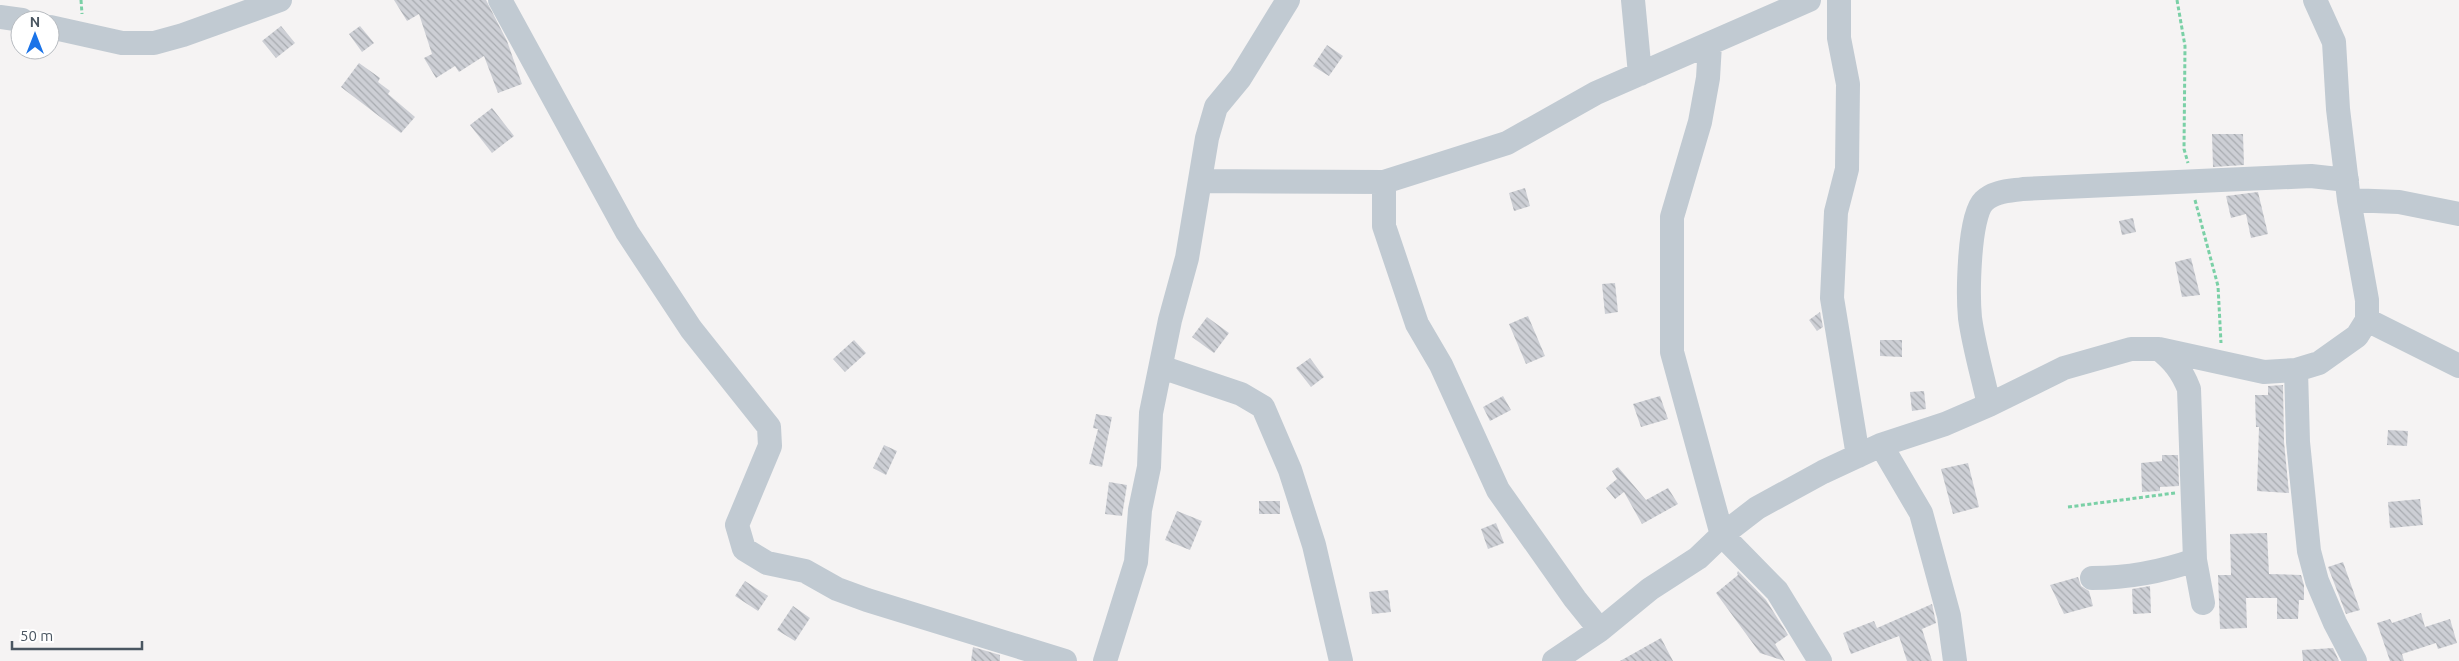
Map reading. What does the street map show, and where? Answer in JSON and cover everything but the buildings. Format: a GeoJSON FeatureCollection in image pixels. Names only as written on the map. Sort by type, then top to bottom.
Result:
{"type":"FeatureCollection","features":[{"type":"Feature","properties":{"kind":"street"},"geometry":{"type":"LineString","coordinates":[[60,29],[122,42],[154,43],[183,35],[280,0]]}},
{"type":"Feature","properties":{"kind":"street"},"geometry":{"type":"LineString","coordinates":[[500,0],[627,232],[691,329],[769,427],[770,446],[737,525],[744,548],[767,563],[805,571],[838,589],[867,600],[1065,661]]}},
{"type":"Feature","properties":{"kind":"street"},"geometry":{"type":"LineString","coordinates":[[1105,661],[1136,562],[1140,510],[1149,467],[1151,413],[1170,320],[1187,258],[1207,138],[1216,108],[1240,78],[1288,0]]}},
{"type":"Feature","properties":{"kind":"street"},"geometry":{"type":"LineString","coordinates":[[1633,0],[1640,74]]}},
{"type":"Feature","properties":{"kind":"street"},"geometry":{"type":"LineString","coordinates":[[1200,181],[1384,182],[1507,143],[1596,93],[1809,0]]}},
{"type":"Feature","properties":{"kind":"street"},"geometry":{"type":"LineString","coordinates":[[1839,0],[1839,38],[1848,84],[1847,169],[1836,212],[1832,298],[1858,456]]}},
{"type":"Feature","properties":{"kind":"street"},"geometry":{"type":"LineString","coordinates":[[1554,661],[1600,630],[1650,589],[1698,558],[1722,535],[1757,508],[1823,472],[1881,445],[1944,424],[1989,405],[2064,368],[2131,348],[2159,348],[2264,372],[2296,370],[2319,363],[2357,336],[2367,320],[2367,300],[2348,190],[2338,109],[2334,42],[2315,0]]}},
{"type":"Feature","properties":{"kind":"street"},"geometry":{"type":"LineString","coordinates":[[1710,44],[1708,78],[1700,122],[1672,217],[1672,352],[1722,535],[1777,590],[1820,661]]}},
{"type":"Feature","properties":{"kind":"street"},"geometry":{"type":"LineString","coordinates":[[1989,405],[1970,318],[1971,246],[1976,218],[1983,202],[2000,192],[2023,189],[2311,176],[2348,190],[2459,214]]}},
{"type":"Feature","properties":{"kind":"street"},"geometry":{"type":"LineString","coordinates":[[1384,182],[1384,226],[1417,324],[1441,365],[1498,490],[1575,599],[1600,630]]}},
{"type":"Feature","properties":{"kind":"street"},"geometry":{"type":"LineString","coordinates":[[2367,320],[2459,366]]}},
{"type":"Feature","properties":{"kind":"street"},"geometry":{"type":"LineString","coordinates":[[2159,348],[2182,372],[2189,388],[2195,560],[2203,603]]}},
{"type":"Feature","properties":{"kind":"street"},"geometry":{"type":"LineString","coordinates":[[1161,367],[1241,394],[1264,407],[1290,470],[1314,544],[1341,661]]}},
{"type":"Feature","properties":{"kind":"street"},"geometry":{"type":"LineString","coordinates":[[2296,370],[2298,442],[2309,551],[2317,581],[2335,623],[2355,661]]}},
{"type":"Feature","properties":{"kind":"street"},"geometry":{"type":"LineString","coordinates":[[1881,445],[1921,513],[1949,616],[1955,661]]}},
{"type":"Feature","properties":{"kind":"street"},"geometry":{"type":"LineString","coordinates":[[2092,578],[2132,576],[2171,568],[2195,560]]}},
{"type":"Feature","properties":{"kind":"path"},"geometry":{"type":"LineString","coordinates":[[2177,0],[2185,46],[2184,149],[2194,181],[2195,201],[2218,286],[2222,362]]}},
{"type":"Feature","properties":{"kind":"path"},"geometry":{"type":"LineString","coordinates":[[2068,507],[2192,490]]}}]}
